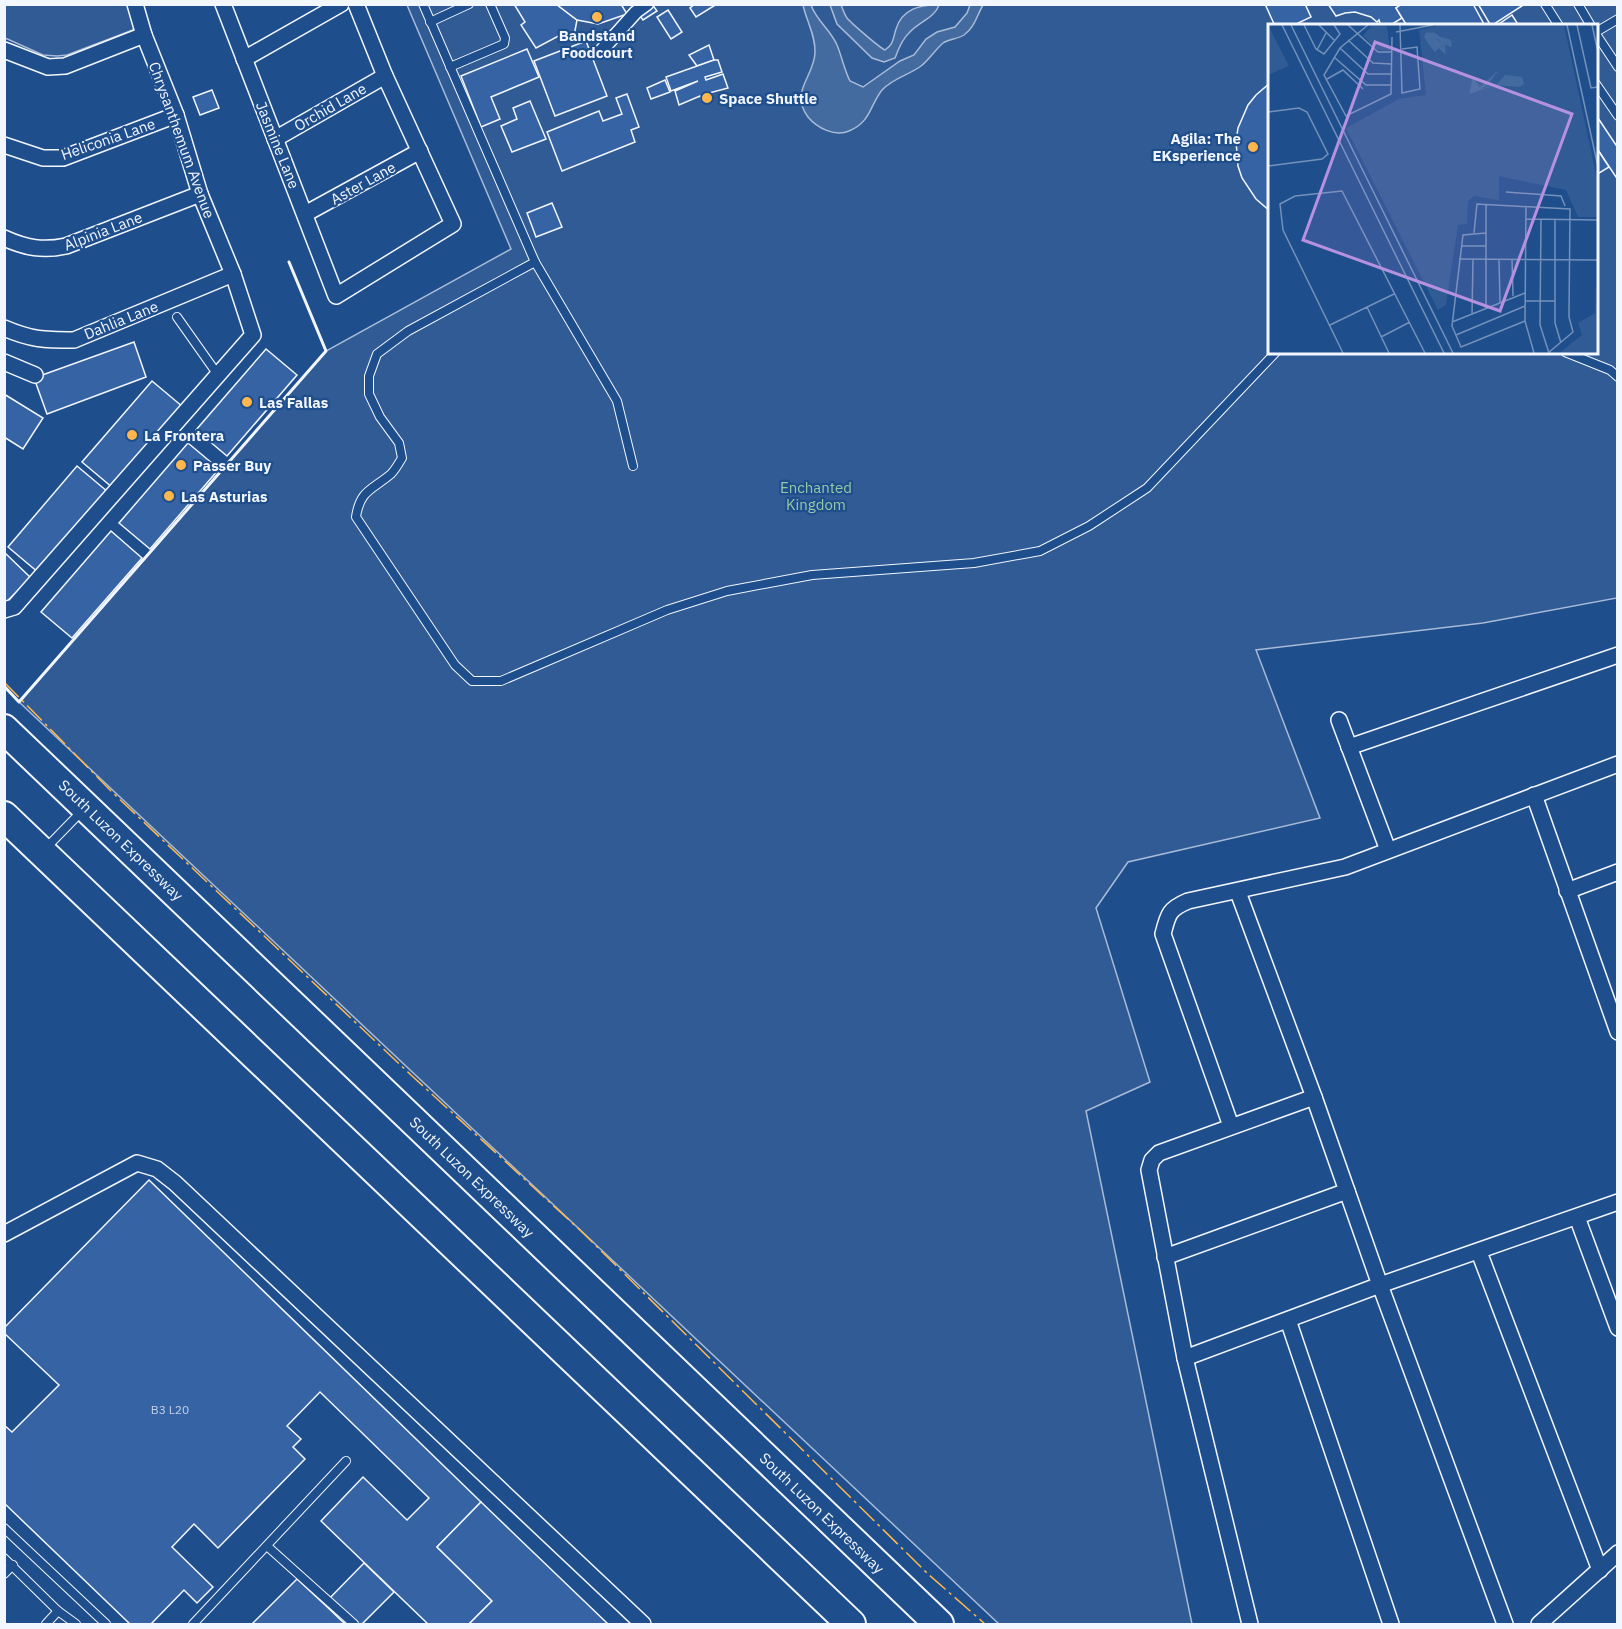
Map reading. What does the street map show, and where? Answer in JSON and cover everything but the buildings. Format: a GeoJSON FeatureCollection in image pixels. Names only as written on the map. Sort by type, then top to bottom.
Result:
{"type":"FeatureCollection","features":[{"type":"Feature","properties":{"kind":"highway","name":"South Luzon Expressway"},"geometry":{"type":"LineString","coordinates":[[4,729],[939,1624]]}},
{"type":"Feature","properties":{"kind":"highway"},"geometry":{"type":"LineString","coordinates":[[4,816],[851,1624]]}},
{"type":"Feature","properties":{"kind":"street","name":"Chrysanthemum Avenue"},"geometry":{"type":"LineString","coordinates":[[135,4],[144,35],[176,115],[200,194],[233,274],[253,335],[218,375]]}},
{"type":"Feature","properties":{"kind":"street","name":"Jasmine Lane"},"geometry":{"type":"LineString","coordinates":[[223,4],[336,296],[453,224],[420,151]]}},
{"type":"Feature","properties":{"kind":"street"},"geometry":{"type":"LineString","coordinates":[[244,60],[340,4]]}},
{"type":"Feature","properties":{"kind":"street"},"geometry":{"type":"LineString","coordinates":[[356,4],[384,76],[420,151]]}},
{"type":"Feature","properties":{"kind":"street"},"geometry":{"type":"LineString","coordinates":[[601,51],[633,8],[647,4]]}},
{"type":"Feature","properties":{"kind":"street"},"geometry":{"type":"LineString","coordinates":[[4,50],[48,67],[64,66],[144,35]]}},
{"type":"Feature","properties":{"kind":"street","name":"Orchid Lane"},"geometry":{"type":"LineString","coordinates":[[274,138],[384,76]]}},
{"type":"Feature","properties":{"kind":"street","name":"Heliconia Lane"},"geometry":{"type":"LineString","coordinates":[[4,145],[44,158],[63,158],[176,115]]}},
{"type":"Feature","properties":{"kind":"street","name":"Aster Lane"},"geometry":{"type":"LineString","coordinates":[[305,214],[420,151]]}},
{"type":"Feature","properties":{"kind":"street","name":"Alpinia Lane"},"geometry":{"type":"LineString","coordinates":[[4,238],[33,249],[50,250],[66,246],[200,194]]}},
{"type":"Feature","properties":{"kind":"street","name":"Dahlia Lane"},"geometry":{"type":"LineString","coordinates":[[4,328],[27,338],[74,340],[233,274]]}},
{"type":"Feature","properties":{"kind":"street"},"geometry":{"type":"LineString","coordinates":[[4,362],[35,375]]}},
{"type":"Feature","properties":{"kind":"street"},"geometry":{"type":"LineString","coordinates":[[4,610],[14,607],[218,375]]}},
{"type":"Feature","properties":{"kind":"street"},"geometry":{"type":"LineString","coordinates":[[1349,747],[1617,655]]}},
{"type":"Feature","properties":{"kind":"street"},"geometry":{"type":"LineString","coordinates":[[1339,720],[1388,850]]}},
{"type":"Feature","properties":{"kind":"street"},"geometry":{"type":"LineString","coordinates":[[1231,1126],[1163,934],[1167,918],[1173,908],[1188,901],[1345,867],[1617,764]]}},
{"type":"Feature","properties":{"kind":"street"},"geometry":{"type":"LineString","coordinates":[[1534,795],[1617,1032]]}},
{"type":"Feature","properties":{"kind":"street"},"geometry":{"type":"LineString","coordinates":[[1567,891],[1617,872]]}},
{"type":"Feature","properties":{"kind":"street"},"geometry":{"type":"LineString","coordinates":[[1238,892],[1505,1624]]}},
{"type":"Feature","properties":{"kind":"street"},"geometry":{"type":"LineString","coordinates":[[1250,1624],[1185,1358],[1149,1170],[1152,1160],[1159,1153],[1314,1097]]}},
{"type":"Feature","properties":{"kind":"street"},"geometry":{"type":"LineString","coordinates":[[4,1234],[137,1163],[157,1168],[293,1292],[643,1624]]}},
{"type":"Feature","properties":{"kind":"street"},"geometry":{"type":"LineString","coordinates":[[1165,1257],[1347,1191]]}},
{"type":"Feature","properties":{"kind":"street"},"geometry":{"type":"LineString","coordinates":[[1185,1358],[1380,1285],[1617,1202]]}},
{"type":"Feature","properties":{"kind":"street"},"geometry":{"type":"LineString","coordinates":[[1577,1217],[1617,1328]]}},
{"type":"Feature","properties":{"kind":"street"},"geometry":{"type":"LineString","coordinates":[[1479,1252],[1600,1570]]}},
{"type":"Feature","properties":{"kind":"street"},"geometry":{"type":"LineString","coordinates":[[1288,1320],[1391,1624]]}},
{"type":"Feature","properties":{"kind":"street"},"geometry":{"type":"LineString","coordinates":[[1539,1624],[1617,1553]]}},
{"type":"Feature","properties":{"kind":"lane"},"geometry":{"type":"LineString","coordinates":[[423,4],[535,262],[617,401],[633,466]]}},
{"type":"Feature","properties":{"kind":"lane"},"geometry":{"type":"LineString","coordinates":[[430,22],[469,4]]}},
{"type":"Feature","properties":{"kind":"lane"},"geometry":{"type":"LineString","coordinates":[[450,67],[504,44],[505,38],[490,4]]}},
{"type":"Feature","properties":{"kind":"lane"},"geometry":{"type":"LineString","coordinates":[[1545,4],[1558,24]]}},
{"type":"Feature","properties":{"kind":"lane"},"geometry":{"type":"LineString","coordinates":[[1578,4],[1590,24]]}},
{"type":"Feature","properties":{"kind":"lane"},"geometry":{"type":"LineString","coordinates":[[1598,32],[1617,19]]}},
{"type":"Feature","properties":{"kind":"lane"},"geometry":{"type":"LineString","coordinates":[[1598,36],[1616,62]]}},
{"type":"Feature","properties":{"kind":"lane"},"geometry":{"type":"LineString","coordinates":[[1598,87],[1617,116]]}},
{"type":"Feature","properties":{"kind":"lane"},"geometry":{"type":"LineString","coordinates":[[535,262],[408,331],[377,354],[369,376],[369,394],[380,417],[399,443],[402,458],[392,473],[364,493],[358,505],[356,517],[455,665],[472,681],[501,681],[667,610],[727,591],[812,576],[974,563],[1040,551],[1089,526],[1147,488],[1274,354]]}},
{"type":"Feature","properties":{"kind":"lane"},"geometry":{"type":"LineString","coordinates":[[177,317],[218,375]]}},
{"type":"Feature","properties":{"kind":"lane"},"geometry":{"type":"LineString","coordinates":[[1569,354],[1610,370],[1617,376]]}},
{"type":"Feature","properties":{"kind":"lane"},"geometry":{"type":"LineString","coordinates":[[42,852],[86,807]]}},
{"type":"Feature","properties":{"kind":"lane"},"geometry":{"type":"LineString","coordinates":[[193,1624],[346,1461]]}},
{"type":"Feature","properties":{"kind":"lane"},"geometry":{"type":"LineString","coordinates":[[4,1528],[106,1624]]}},
{"type":"Feature","properties":{"kind":"lane"},"geometry":{"type":"LineString","coordinates":[[267,1546],[354,1624]]}},
{"type":"Feature","properties":{"kind":"lane"},"geometry":{"type":"LineString","coordinates":[[4,1558],[58,1611],[76,1624]]}},
{"type":"Feature","properties":{"kind":"lane"},"geometry":{"type":"LineString","coordinates":[[4,1574],[13,1565]]}},
{"type":"Feature","properties":{"kind":"lane"},"geometry":{"type":"LineString","coordinates":[[46,1624],[58,1611]]}},
{"type":"Feature","properties":{"kind":"green space"},"geometry":{"type":"Polygon","coordinates":[[[5,5],[129,5],[136,21],[133,30],[67,55],[43,55],[5,38],[5,5]]]}},
{"type":"Feature","properties":{"kind":"green space","name":"Enchanted Kingdom"},"geometry":{"type":"Polygon","coordinates":[[[407,5],[1617,5],[1617,598],[1483,623],[1256,650],[1320,818],[1128,862],[1096,908],[1150,1082],[1086,1111],[1192,1624],[999,1624],[19,702],[326,351],[511,249],[407,5]]]}},
{"type":"Feature","properties":{"kind":"shaded area"},"geometry":{"type":"Polygon","coordinates":[[[803,5],[811,5],[834,39],[850,81],[863,87],[900,61],[914,55],[926,39],[937,32],[955,27],[967,13],[970,5],[983,5],[968,32],[943,43],[921,66],[886,86],[862,123],[849,131],[838,133],[816,125],[803,108],[802,92],[814,62],[815,53],[814,40],[803,5]]]}},
{"type":"Feature","properties":{"kind":"shaded area"},"geometry":{"type":"Polygon","coordinates":[[[830,5],[841,5],[850,21],[885,50],[892,43],[899,22],[907,12],[919,7],[939,5],[934,13],[907,35],[895,58],[884,62],[872,58],[837,24],[830,5]]]}},
{"type":"Feature","properties":{"kind":"wall"},"geometry":{"type":"LineString","coordinates":[[4,686],[19,702],[326,351],[289,262]]}},
{"type":"Feature","properties":{"kind":"power"},"geometry":{"type":"LineString","coordinates":[[4,682],[113,793],[411,1075],[581,1231],[928,1574],[985,1624]]}},
{"type":"Feature","properties":{"kind":"place","name":"Bandstand Foodcourt"},"geometry":{"type":"Point","coordinates":[597,17]}},
{"type":"Feature","properties":{"kind":"place","name":"Space Shuttle"},"geometry":{"type":"Point","coordinates":[707,98]}},
{"type":"Feature","properties":{"kind":"place","name":"Agila: The EKsperience"},"geometry":{"type":"Point","coordinates":[1253,147]}},
{"type":"Feature","properties":{"kind":"place","name":"Las Fallas"},"geometry":{"type":"Point","coordinates":[247,402]}},
{"type":"Feature","properties":{"kind":"place","name":"La Frontera"},"geometry":{"type":"Point","coordinates":[132,435]}},
{"type":"Feature","properties":{"kind":"place","name":"Passer Buy"},"geometry":{"type":"Point","coordinates":[181,465]}},
{"type":"Feature","properties":{"kind":"place","name":"Las Asturias"},"geometry":{"type":"Point","coordinates":[169,496]}}]}
